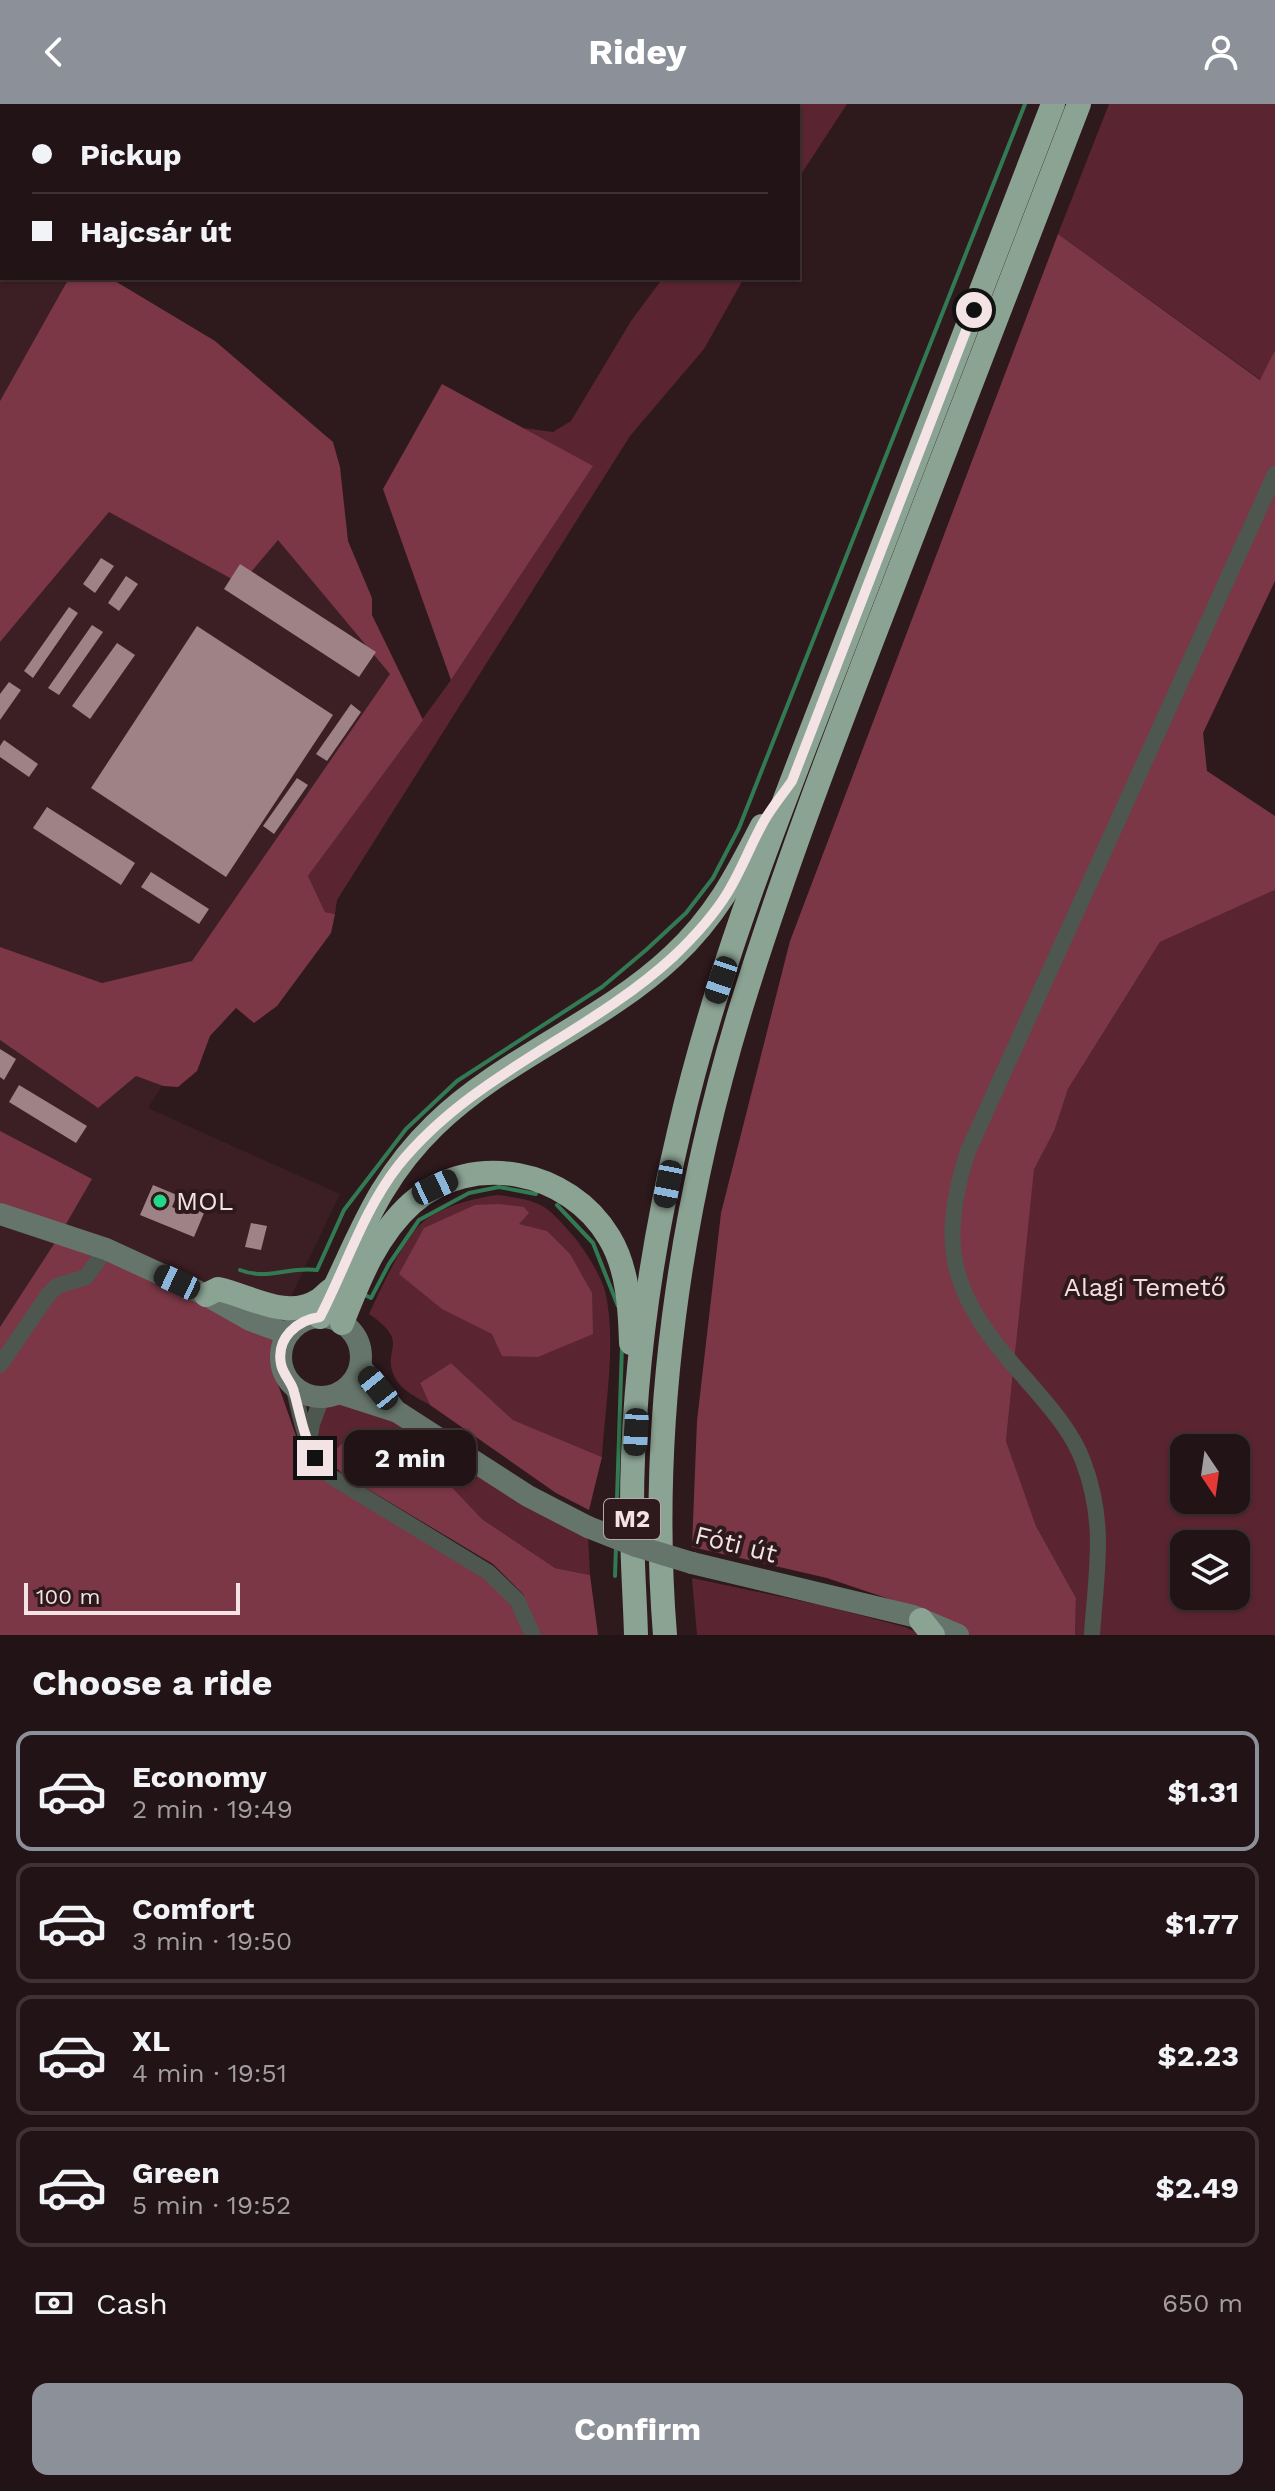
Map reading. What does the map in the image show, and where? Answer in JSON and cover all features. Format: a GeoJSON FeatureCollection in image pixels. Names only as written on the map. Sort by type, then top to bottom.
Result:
{"type":"FeatureCollection","features":[{"type":"Feature","properties":{"kind":"highway","name":"M2"},"geometry":{"type":"LineString","coordinates":[[636,1635],[632,1520],[637,1402],[653,1262],[679,1132],[712,1008],[792,781],[1053,104]]}},
{"type":"Feature","properties":{"kind":"highway","name":"M2"},"geometry":{"type":"LineString","coordinates":[[665,1633],[661,1525],[663,1459],[682,1260],[708,1134],[740,1012],[792,852],[1079,104]]}},
{"type":"Feature","properties":{"kind":"highway"},"geometry":{"type":"LineString","coordinates":[[331,1320],[334,1288],[362,1225],[383,1187],[415,1146],[435,1125],[481,1088],[612,1003],[674,956],[727,894],[765,819],[792,781]]}},
{"type":"Feature","properties":{"kind":"highway"},"geometry":{"type":"LineString","coordinates":[[331,1320],[388,1228],[412,1203],[451,1180],[479,1174],[519,1174],[554,1187],[583,1205],[611,1239],[620,1263],[630,1312],[637,1402]]}},
{"type":"Feature","properties":{"kind":"highway"},"geometry":{"type":"LineString","coordinates":[[206,1295],[218,1289],[290,1309],[318,1301],[334,1288]]}},
{"type":"Feature","properties":{"kind":"main road"},"geometry":{"type":"LineString","coordinates":[[0,1214],[106,1249],[206,1295],[286,1339]]}},
{"type":"Feature","properties":{"kind":"main road"},"geometry":{"type":"LineString","coordinates":[[330,1395],[348,1387],[360,1366],[359,1345],[352,1333],[331,1320],[309,1319],[286,1339],[281,1363],[293,1385],[303,1393],[330,1395],[396,1411]]}},
{"type":"Feature","properties":{"kind":"main road","name":"Fóti út"},"geometry":{"type":"LineString","coordinates":[[360,1366],[396,1411],[528,1496],[588,1527],[692,1563],[866,1604],[958,1635]]}},
{"type":"Feature","properties":{"kind":"street"},"geometry":{"type":"LineString","coordinates":[[1092,1635],[1100,1537],[1082,1459],[1052,1409],[983,1330],[969,1304],[959,1279],[952,1239],[955,1199],[968,1151],[1275,474]]}},
{"type":"Feature","properties":{"kind":"street"},"geometry":{"type":"LineString","coordinates":[[0,1365],[48,1295],[57,1286],[86,1277],[106,1249]]}},
{"type":"Feature","properties":{"kind":"street"},"geometry":{"type":"LineString","coordinates":[[293,1385],[309,1443],[319,1465],[332,1477],[479,1566],[498,1581],[517,1600],[533,1635]]}},
{"type":"Feature","properties":{"kind":"street"},"geometry":{"type":"LineString","coordinates":[[309,1443],[312,1424],[330,1395]]}},
{"type":"Feature","properties":{"kind":"street"},"geometry":{"type":"LineString","coordinates":[[1079,1635],[1094,1604]]}},
{"type":"Feature","properties":{"kind":"shaded area"},"geometry":{"type":"Polygon","coordinates":[[[1058,234],[1260,380],[1275,350],[1275,581],[1203,733],[1207,771],[1275,816],[1275,890],[1160,942],[1068,1089],[1054,1131],[1034,1169],[1006,1441],[1036,1526],[1076,1598],[1075,1635],[970,1635],[910,1606],[827,1578],[692,1547],[697,1421],[721,1213],[790,941],[1058,234]]]}},
{"type":"Feature","properties":{"kind":"shaded area"},"geometry":{"type":"Polygon","coordinates":[[[0,280],[68,280],[0,401],[0,280]]]}},
{"type":"Feature","properties":{"kind":"shaded area"},"geometry":{"type":"Polygon","coordinates":[[[68,280],[113,280],[215,341],[333,442],[340,467],[348,541],[372,598],[372,615],[423,720],[308,876],[325,912],[335,914],[331,933],[277,1006],[254,1023],[236,1008],[210,1036],[197,1071],[178,1087],[163,1086],[136,1076],[98,1108],[0,1040],[0,947],[102,983],[192,961],[390,674],[278,540],[241,584],[109,512],[0,642],[0,401],[68,280]]]}},
{"type":"Feature","properties":{"kind":"shaded area"},"geometry":{"type":"Polygon","coordinates":[[[442,384],[593,466],[451,680],[383,489],[442,384]]]}},
{"type":"Feature","properties":{"kind":"shaded area"},"geometry":{"type":"Polygon","coordinates":[[[109,512],[241,584],[278,539],[390,674],[192,961],[102,983],[0,947],[0,642],[109,512]]]}},
{"type":"Feature","properties":{"kind":"shaded area"},"geometry":{"type":"Polygon","coordinates":[[[0,1040],[98,1108],[136,1076],[162,1086],[148,1108],[340,1194],[272,1336],[0,1327],[0,1040]]]}},
{"type":"Feature","properties":{"kind":"shaded area"},"geometry":{"type":"Polygon","coordinates":[[[0,1131],[92,1179],[58,1238],[0,1216],[0,1131]]]}},
{"type":"Feature","properties":{"kind":"shaded area"},"geometry":{"type":"Polygon","coordinates":[[[475,1205],[524,1207],[529,1213],[519,1224],[547,1231],[570,1254],[592,1293],[593,1334],[538,1357],[502,1356],[492,1334],[442,1309],[399,1274],[424,1228],[475,1205]]]}},
{"type":"Feature","properties":{"kind":"shaded area"},"geometry":{"type":"Polygon","coordinates":[[[58,1238],[272,1336],[282,1347],[272,1367],[303,1456],[311,1469],[322,1479],[476,1570],[504,1593],[527,1635],[0,1635],[0,1327],[58,1238]]]}},
{"type":"Feature","properties":{"kind":"shaded area"},"geometry":{"type":"Polygon","coordinates":[[[451,1363],[513,1420],[602,1457],[589,1510],[556,1493],[430,1405],[420,1383],[451,1363]]]}},
{"type":"Feature","properties":{"kind":"shaded area"},"geometry":{"type":"Polygon","coordinates":[[[359,1429],[387,1436],[400,1463],[430,1464],[482,1519],[555,1568],[590,1575],[598,1635],[539,1635],[523,1594],[493,1564],[344,1475],[329,1462],[334,1451],[359,1429]]]}},
{"type":"Feature","properties":{"kind":"green space"},"geometry":{"type":"Polygon","coordinates":[[[800,104],[847,104],[800,176],[800,104]]]}},
{"type":"Feature","properties":{"kind":"green space"},"geometry":{"type":"Polygon","coordinates":[[[1109,104],[1275,104],[1275,350],[1261,380],[1058,234],[1109,104]]]}},
{"type":"Feature","properties":{"kind":"green space"},"geometry":{"type":"Polygon","coordinates":[[[662,280],[743,280],[704,349],[630,436],[337,900],[335,914],[325,912],[308,876],[451,680],[592,467],[523,428],[553,432],[571,421],[631,321],[662,280]]]}},
{"type":"Feature","properties":{"kind":"green space","name":"Alagi Temető"},"geometry":{"type":"Polygon","coordinates":[[[1275,890],[1275,1635],[1075,1635],[1076,1598],[1036,1526],[1006,1441],[1016,1343],[990,1157],[1061,1109],[1068,1089],[1160,942],[1275,890]]]}},
{"type":"Feature","properties":{"kind":"green space"},"geometry":{"type":"Polygon","coordinates":[[[498,1195],[525,1199],[550,1211],[579,1244],[603,1284],[610,1352],[602,1457],[513,1420],[451,1363],[420,1383],[430,1405],[415,1397],[402,1387],[391,1368],[393,1340],[390,1332],[369,1314],[400,1252],[423,1222],[459,1204],[498,1195]]]}},
{"type":"Feature","properties":{"kind":"green space"},"geometry":{"type":"Polygon","coordinates":[[[332,1400],[371,1406],[588,1536],[590,1575],[555,1568],[482,1519],[430,1464],[400,1463],[334,1451],[329,1462],[320,1447],[318,1430],[321,1414],[332,1400]]]}},
{"type":"Feature","properties":{"kind":"green space"},"geometry":{"type":"Polygon","coordinates":[[[692,1578],[825,1606],[905,1627],[923,1635],[697,1635],[692,1578]]]}},
{"type":"Feature","properties":{"kind":"building"},"geometry":{"type":"Polygon","coordinates":[[[101,558],[114,566],[95,593],[83,584],[101,558]]]}},
{"type":"Feature","properties":{"kind":"building"},"geometry":{"type":"Polygon","coordinates":[[[240,564],[376,652],[359,677],[224,589],[240,564]]]}},
{"type":"Feature","properties":{"kind":"building"},"geometry":{"type":"Polygon","coordinates":[[[126,576],[138,584],[119,611],[108,603],[126,576]]]}},
{"type":"Feature","properties":{"kind":"building"},"geometry":{"type":"Polygon","coordinates":[[[69,607],[78,613],[33,678],[24,671],[69,607]]]}},
{"type":"Feature","properties":{"kind":"building"},"geometry":{"type":"Polygon","coordinates":[[[92,625],[103,632],[59,695],[48,688],[92,625]]]}},
{"type":"Feature","properties":{"kind":"building"},"geometry":{"type":"Polygon","coordinates":[[[197,626],[333,715],[226,877],[91,788],[197,626]]]}},
{"type":"Feature","properties":{"kind":"building"},"geometry":{"type":"Polygon","coordinates":[[[117,643],[135,655],[90,719],[72,706],[117,643]]]}},
{"type":"Feature","properties":{"kind":"building"},"geometry":{"type":"Polygon","coordinates":[[[9,682],[21,690],[0,720],[0,694],[9,682]]]}},
{"type":"Feature","properties":{"kind":"building"},"geometry":{"type":"Polygon","coordinates":[[[351,704],[361,712],[327,761],[316,754],[351,704]]]}},
{"type":"Feature","properties":{"kind":"building"},"geometry":{"type":"Polygon","coordinates":[[[4,740],[38,764],[29,777],[0,757],[0,746],[4,740]]]}},
{"type":"Feature","properties":{"kind":"building"},"geometry":{"type":"Polygon","coordinates":[[[297,778],[308,785],[274,834],[263,826],[297,778]]]}},
{"type":"Feature","properties":{"kind":"building"},"geometry":{"type":"Polygon","coordinates":[[[47,807],[135,863],[121,885],[33,828],[47,807]]]}},
{"type":"Feature","properties":{"kind":"building"},"geometry":{"type":"Polygon","coordinates":[[[151,872],[209,909],[199,924],[141,887],[151,872]]]}},
{"type":"Feature","properties":{"kind":"building"},"geometry":{"type":"Polygon","coordinates":[[[0,1049],[16,1059],[4,1080],[0,1077],[0,1049]]]}},
{"type":"Feature","properties":{"kind":"building"},"geometry":{"type":"Polygon","coordinates":[[[19,1085],[87,1126],[76,1143],[9,1102],[19,1085]]]}},
{"type":"Feature","properties":{"kind":"building"},"geometry":{"type":"Polygon","coordinates":[[[153,1185],[177,1195],[172,1207],[184,1212],[187,1206],[204,1213],[194,1237],[140,1215],[153,1185]]]}},
{"type":"Feature","properties":{"kind":"building"},"geometry":{"type":"Polygon","coordinates":[[[251,1223],[267,1226],[261,1250],[245,1247],[251,1223]]]}},
{"type":"Feature","properties":{"kind":"waterway"},"geometry":{"type":"LineString","coordinates":[[240,1270],[260,1274],[317,1270],[344,1210],[406,1129],[457,1081],[602,987],[686,913],[713,878],[739,828],[1025,104]]}},
{"type":"Feature","properties":{"kind":"waterway"},"geometry":{"type":"LineString","coordinates":[[365,1295],[371,1298],[389,1264],[419,1220],[469,1193],[499,1187],[536,1194]]}},
{"type":"Feature","properties":{"kind":"waterway"},"geometry":{"type":"LineString","coordinates":[[557,1205],[593,1243],[618,1306]]}},
{"type":"Feature","properties":{"kind":"waterway"},"geometry":{"type":"LineString","coordinates":[[616,1529],[622,1346]]}},
{"type":"Feature","properties":{"kind":"waterway"},"geometry":{"type":"LineString","coordinates":[[615,1576],[616,1546]]}},
{"type":"Feature","properties":{"kind":"place","name":"MOL"},"geometry":{"type":"Point","coordinates":[160,1201]}},
{"type":"Feature","properties":{"kind":"route"},"geometry":{"type":"LineString","coordinates":[[315,1458],[303,1428],[293,1385],[281,1363],[285,1339],[298,1324],[320,1317],[383,1187],[435,1125],[481,1088],[657,971],[689,940],[727,894],[765,819],[792,781],[974,310]]}}]}
